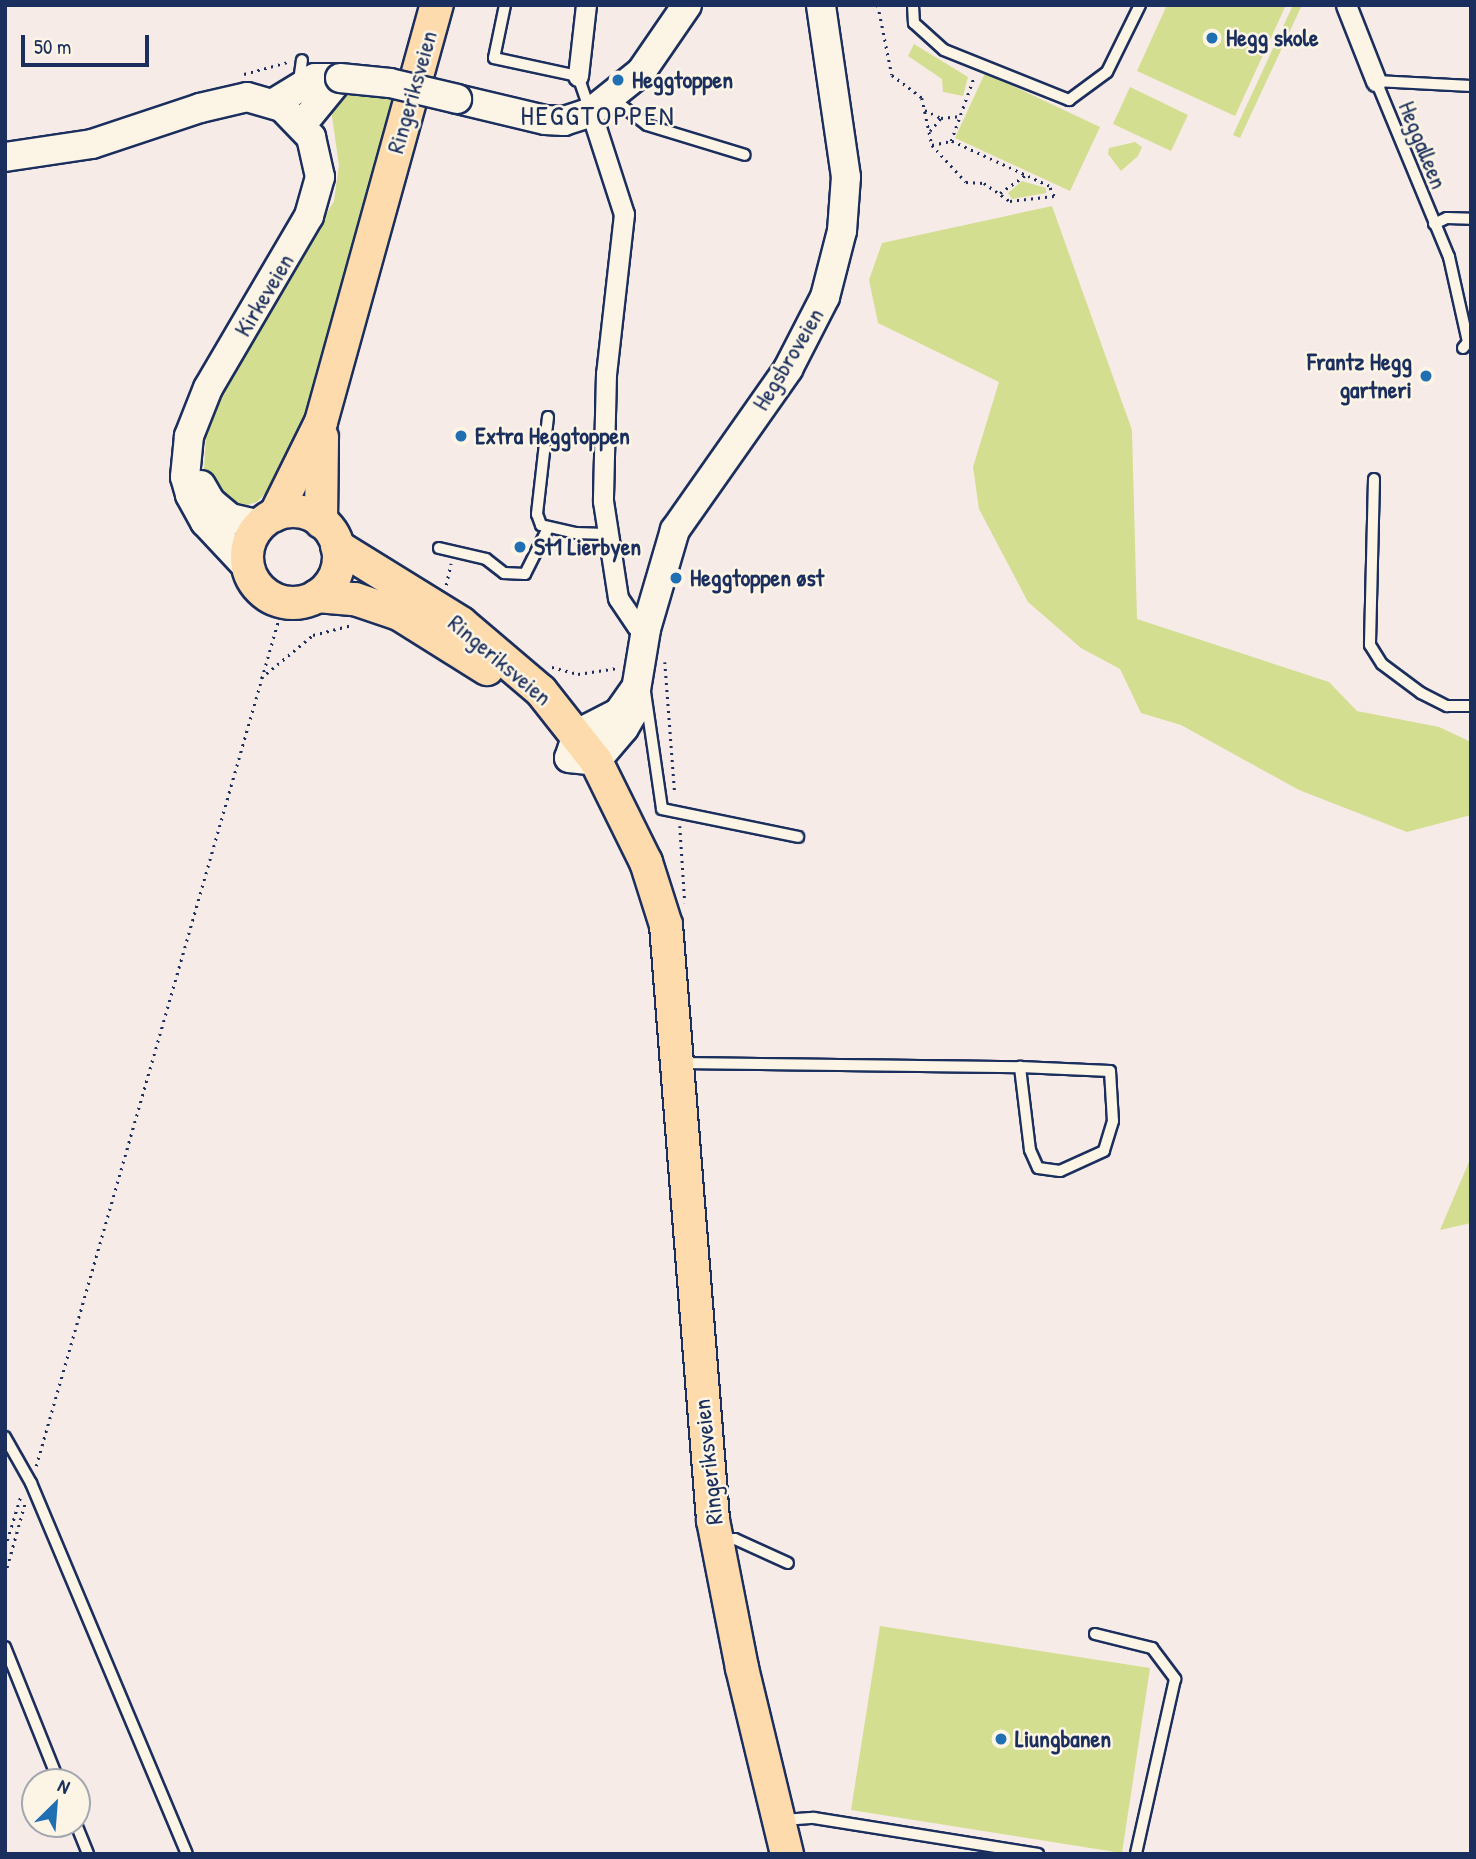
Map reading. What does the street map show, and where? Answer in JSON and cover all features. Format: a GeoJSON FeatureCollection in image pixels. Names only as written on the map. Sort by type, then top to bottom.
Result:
{"type":"FeatureCollection","features":[{"type":"Feature","properties":{"kind":"main road","name":"Ringeriksveien"},"geometry":{"type":"LineString","coordinates":[[267,520],[321,422],[437,5]]}},
{"type":"Feature","properties":{"kind":"main road","name":"Ringeriksveien"},"geometry":{"type":"LineString","coordinates":[[321,422],[329,534],[443,603],[519,670],[581,751],[629,870],[666,973],[676,1064],[704,1434],[717,1542],[784,1853]]}},
{"type":"Feature","properties":{"kind":"main road"},"geometry":{"type":"LineString","coordinates":[[297,512],[329,534],[335,574],[317,596],[301,602],[278,601],[259,588],[248,568],[249,545],[267,520],[297,512]]}},
{"type":"Feature","properties":{"kind":"main road","name":"Ringeriksveien"},"geometry":{"type":"LineString","coordinates":[[317,596],[368,603],[454,646],[581,751]]}},
{"type":"Feature","properties":{"kind":"street"},"geometry":{"type":"LineString","coordinates":[[578,76],[586,5]]}},
{"type":"Feature","properties":{"kind":"street"},"geometry":{"type":"LineString","coordinates":[[274,103],[300,73],[315,78],[390,83],[545,120],[564,121],[601,105],[641,72],[687,5]]}},
{"type":"Feature","properties":{"kind":"street","name":"Hegsbroveien"},"geometry":{"type":"LineString","coordinates":[[581,751],[624,728],[633,676],[674,530],[788,369],[808,335],[832,275],[842,231],[846,177],[821,5]]}},
{"type":"Feature","properties":{"kind":"street"},"geometry":{"type":"LineString","coordinates":[[1346,5],[1376,81]]}},
{"type":"Feature","properties":{"kind":"street"},"geometry":{"type":"LineString","coordinates":[[5,157],[92,144],[226,100],[274,103],[303,123],[340,78]]}},
{"type":"Feature","properties":{"kind":"street"},"geometry":{"type":"LineString","coordinates":[[601,105],[624,214],[606,374],[602,469],[606,534],[618,598],[637,626],[646,629]]}},
{"type":"Feature","properties":{"kind":"street","name":"Kirkeveien"},"geometry":{"type":"LineString","coordinates":[[248,568],[200,514],[186,477],[189,465],[189,436],[198,408],[317,196],[318,157],[303,123]]}},
{"type":"Feature","properties":{"kind":"street"},"geometry":{"type":"LineString","coordinates":[[189,465],[219,511],[230,518],[267,520]]}},
{"type":"Feature","properties":{"kind":"lane"},"geometry":{"type":"LineString","coordinates":[[505,5],[494,58],[578,76],[601,105],[647,125],[745,155]]}},
{"type":"Feature","properties":{"kind":"lane"},"geometry":{"type":"LineString","coordinates":[[913,5],[914,23],[934,41],[979,64],[1069,100],[1107,72],[1140,5]]}},
{"type":"Feature","properties":{"kind":"lane"},"geometry":{"type":"LineString","coordinates":[[1376,81],[1471,86]]}},
{"type":"Feature","properties":{"kind":"lane","name":"Heggalleen"},"geometry":{"type":"LineString","coordinates":[[1376,81],[1457,283],[1468,342],[1462,348]]}},
{"type":"Feature","properties":{"kind":"lane","name":"Heggalleen"},"geometry":{"type":"LineString","coordinates":[[1433,224],[1447,218],[1471,219]]}},
{"type":"Feature","properties":{"kind":"lane"},"geometry":{"type":"LineString","coordinates":[[547,530],[537,514],[548,417]]}},
{"type":"Feature","properties":{"kind":"lane"},"geometry":{"type":"LineString","coordinates":[[1374,480],[1370,645],[1382,664],[1421,693],[1447,706],[1471,706]]}},
{"type":"Feature","properties":{"kind":"lane"},"geometry":{"type":"LineString","coordinates":[[547,530],[606,534]]}},
{"type":"Feature","properties":{"kind":"lane"},"geometry":{"type":"LineString","coordinates":[[439,548],[486,559],[504,573],[525,573],[534,563],[547,530]]}},
{"type":"Feature","properties":{"kind":"lane"},"geometry":{"type":"LineString","coordinates":[[633,676],[652,725],[662,809],[798,837]]}},
{"type":"Feature","properties":{"kind":"lane"},"geometry":{"type":"LineString","coordinates":[[676,1064],[1020,1067],[1110,1072],[1113,1121],[1104,1151],[1060,1171],[1038,1168],[1030,1150],[1020,1067]]}},
{"type":"Feature","properties":{"kind":"lane"},"geometry":{"type":"LineString","coordinates":[[5,1437],[29,1479],[187,1854]]}},
{"type":"Feature","properties":{"kind":"lane"},"geometry":{"type":"LineString","coordinates":[[717,1542],[735,1539],[788,1563]]}},
{"type":"Feature","properties":{"kind":"lane"},"geometry":{"type":"LineString","coordinates":[[1095,1634],[1152,1648],[1175,1679],[1136,1854]]}},
{"type":"Feature","properties":{"kind":"lane"},"geometry":{"type":"LineString","coordinates":[[5,1647],[53,1768]]}},
{"type":"Feature","properties":{"kind":"lane"},"geometry":{"type":"LineString","coordinates":[[779,1821],[814,1818],[1038,1854]]}},
{"type":"Feature","properties":{"kind":"path"},"geometry":{"type":"LineString","coordinates":[[878,5],[892,75],[922,98],[932,145],[966,182],[984,183],[1018,202],[1054,196],[1054,189],[951,141],[932,145]]}},
{"type":"Feature","properties":{"kind":"path"},"geometry":{"type":"LineString","coordinates":[[951,141],[979,64]]}},
{"type":"Feature","properties":{"kind":"path"},"geometry":{"type":"LineString","coordinates":[[925,110],[941,118],[961,116]]}},
{"type":"Feature","properties":{"kind":"path"},"geometry":{"type":"LineString","coordinates":[[929,132],[941,118]]}},
{"type":"Feature","properties":{"kind":"path"},"geometry":{"type":"LineString","coordinates":[[1000,192],[1026,176]]}},
{"type":"Feature","properties":{"kind":"path"},"geometry":{"type":"LineString","coordinates":[[443,603],[454,551]]}},
{"type":"Feature","properties":{"kind":"path"},"geometry":{"type":"LineString","coordinates":[[5,1547],[38,1457],[279,618],[278,601]]}},
{"type":"Feature","properties":{"kind":"path"},"geometry":{"type":"LineString","coordinates":[[261,678],[313,635],[359,624]]}},
{"type":"Feature","properties":{"kind":"path"},"geometry":{"type":"LineString","coordinates":[[549,666],[589,674],[633,676]]}},
{"type":"Feature","properties":{"kind":"path"},"geometry":{"type":"LineString","coordinates":[[5,1574],[29,1479],[38,1457]]}},
{"type":"Feature","properties":{"kind":"green space","name":"Hegg skole"},"geometry":{"type":"Polygon","coordinates":[[[1167,5],[1286,5],[1235,116],[1137,71],[1167,5]]]}},
{"type":"Feature","properties":{"kind":"green space"},"geometry":{"type":"Polygon","coordinates":[[[1293,5],[1302,5],[1240,138],[1233,135],[1293,5]]]}},
{"type":"Feature","properties":{"kind":"green space"},"geometry":{"type":"Polygon","coordinates":[[[914,44],[968,77],[963,96],[943,92],[942,79],[908,56],[914,44]]]}},
{"type":"Feature","properties":{"kind":"green space"},"geometry":{"type":"Polygon","coordinates":[[[985,73],[1100,127],[1070,191],[955,138],[985,73]]]}},
{"type":"Feature","properties":{"kind":"green space"},"geometry":{"type":"Polygon","coordinates":[[[1130,87],[1188,115],[1171,151],[1113,124],[1130,87]]]}},
{"type":"Feature","properties":{"kind":"green space"},"geometry":{"type":"Polygon","coordinates":[[[342,91],[397,95],[300,438],[279,479],[257,502],[240,507],[211,485],[204,469],[207,420],[334,201],[339,165],[331,110],[342,91]]]}},
{"type":"Feature","properties":{"kind":"green space"},"geometry":{"type":"Polygon","coordinates":[[[1135,142],[1142,147],[1138,156],[1121,171],[1108,154],[1109,148],[1135,142]]]}},
{"type":"Feature","properties":{"kind":"green space"},"geometry":{"type":"Polygon","coordinates":[[[1022,181],[1046,188],[1046,193],[1012,199],[1008,193],[1022,181]]]}},
{"type":"Feature","properties":{"kind":"green space"},"geometry":{"type":"Polygon","coordinates":[[[1052,206],[1132,430],[1137,619],[1329,682],[1357,711],[1439,727],[1471,742],[1471,815],[1407,832],[1299,790],[1181,725],[1141,713],[1120,669],[1081,648],[1028,602],[979,509],[973,467],[999,382],[878,323],[869,280],[882,243],[1052,206]]]}},
{"type":"Feature","properties":{"kind":"green space"},"geometry":{"type":"Polygon","coordinates":[[[1471,1157],[1471,1223],[1440,1230],[1471,1157]]]}},
{"type":"Feature","properties":{"kind":"green space","name":"Liungbanen"},"geometry":{"type":"Polygon","coordinates":[[[880,1626],[1150,1668],[1122,1853],[851,1810],[880,1626]]]}},
{"type":"Feature","properties":{"kind":"place","name":"Hegg skole"},"geometry":{"type":"Point","coordinates":[1212,38]}},
{"type":"Feature","properties":{"kind":"place","name":"Heggtoppen"},"geometry":{"type":"Point","coordinates":[618,80]}},
{"type":"Feature","properties":{"kind":"place","name":"Frantz Hegg gartneri"},"geometry":{"type":"Point","coordinates":[1426,376]}},
{"type":"Feature","properties":{"kind":"place","name":"Extra Heggtoppen"},"geometry":{"type":"Point","coordinates":[461,436]}},
{"type":"Feature","properties":{"kind":"place","name":"St1 Lierbyen"},"geometry":{"type":"Point","coordinates":[520,547]}},
{"type":"Feature","properties":{"kind":"place","name":"Heggtoppen øst"},"geometry":{"type":"Point","coordinates":[676,578]}},
{"type":"Feature","properties":{"kind":"place","name":"Liungbanen"},"geometry":{"type":"Point","coordinates":[1001,1739]}},
{"type":"Feature","properties":{"kind":"district","name":"HEGGTOPPEN"},"geometry":{"type":"Point","coordinates":[598,115]}}]}
